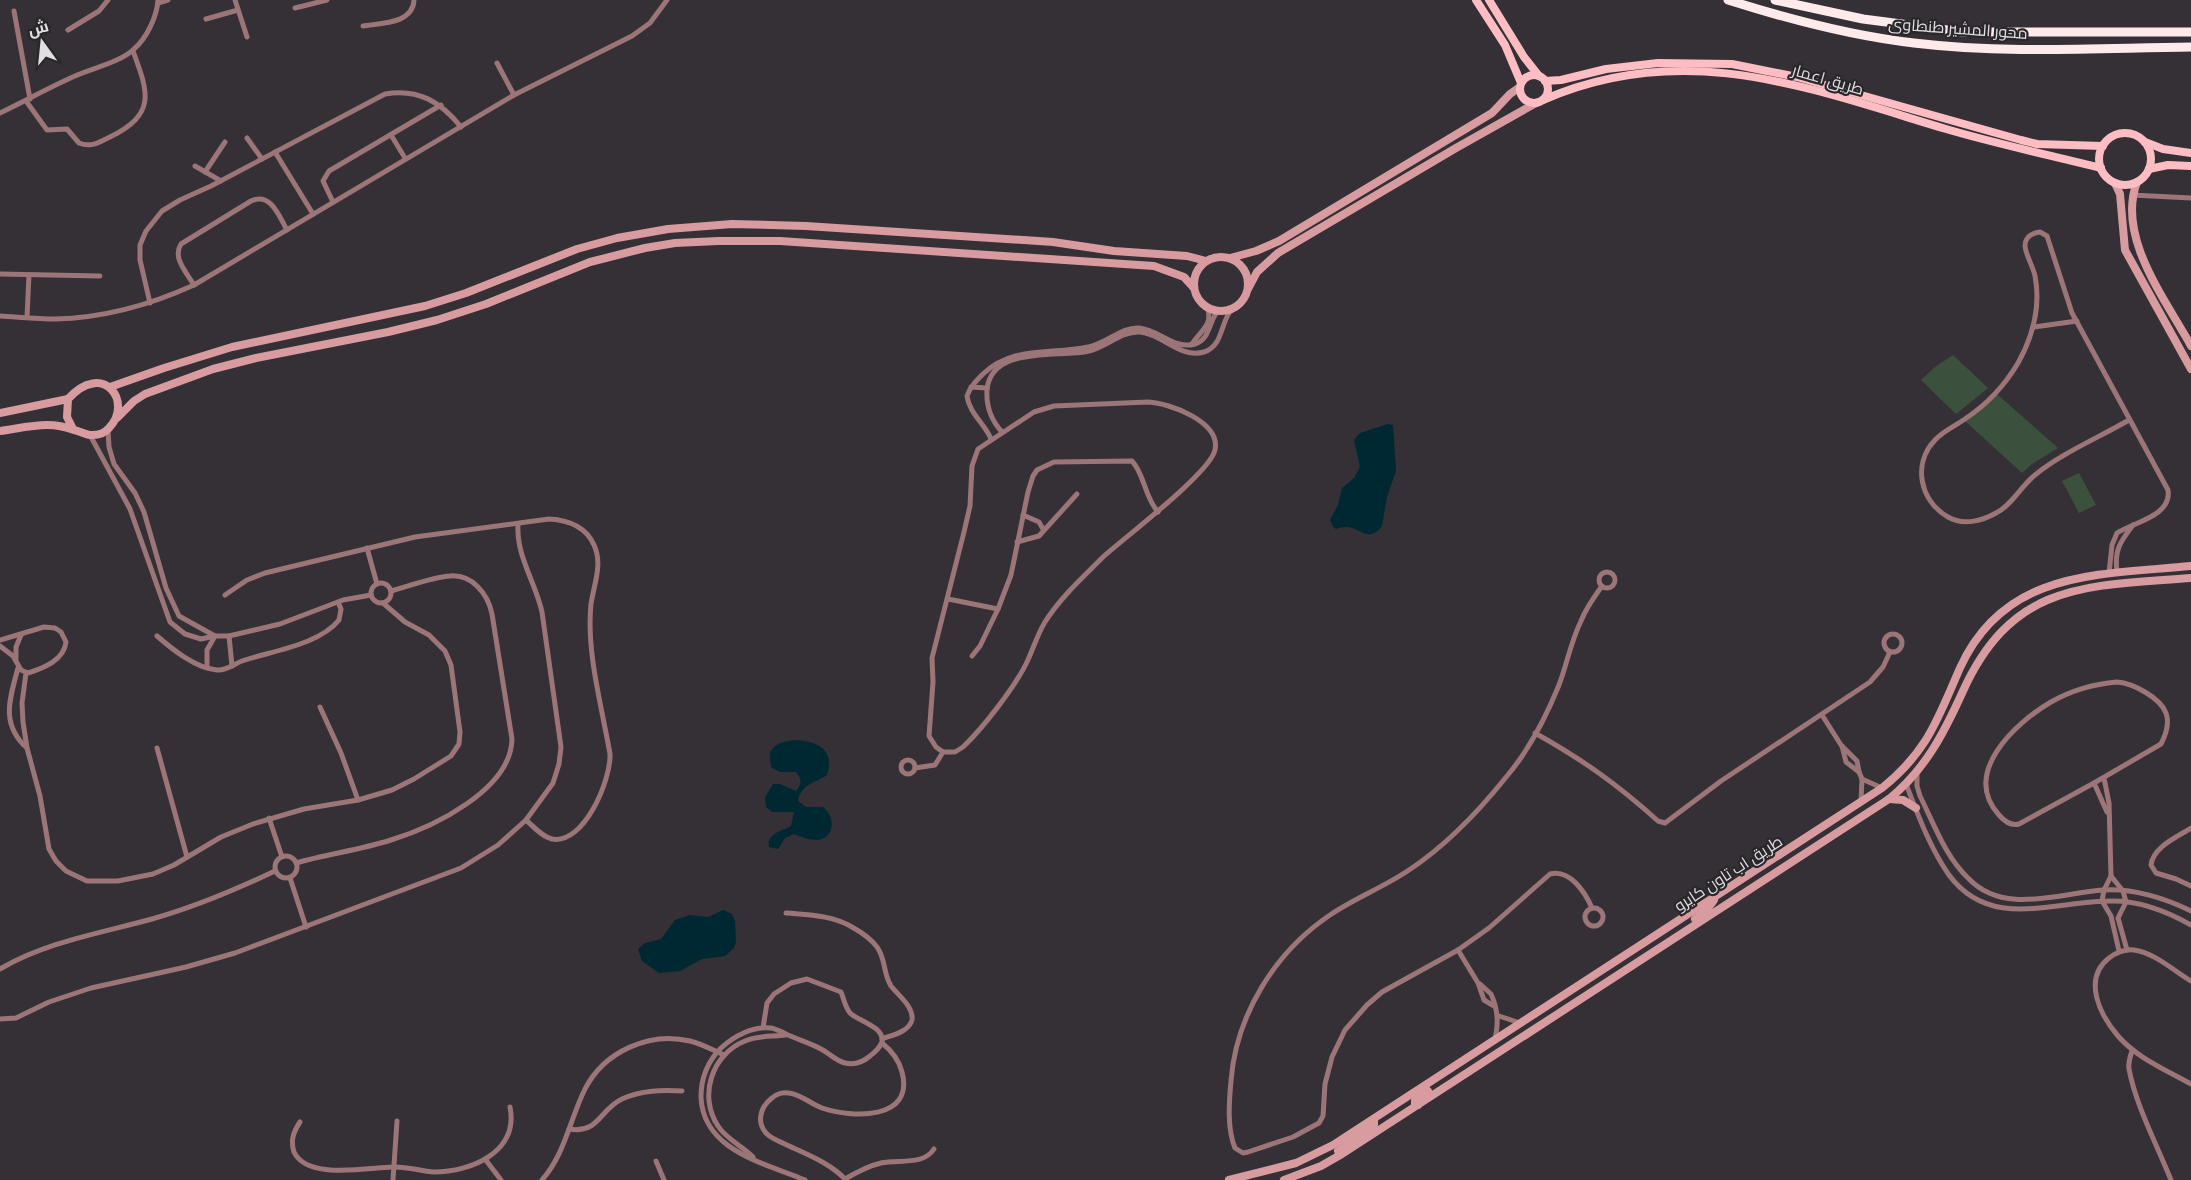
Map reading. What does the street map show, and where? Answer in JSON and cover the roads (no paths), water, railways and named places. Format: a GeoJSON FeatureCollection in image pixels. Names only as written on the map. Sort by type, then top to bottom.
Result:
{"type":"FeatureCollection","features":[{"type":"Feature","properties":{"kind":"highway","name":"محور المشير طنطاوى"},"geometry":{"type":"LineString","coordinates":[[1728,0],[1857,35],[1915,43],[2005,49],[2191,46]]}},
{"type":"Feature","properties":{"kind":"highway","name":"محور المشير طنطاوى"},"geometry":{"type":"LineString","coordinates":[[1775,0],[1863,19],[1963,32],[2191,32]]}},
{"type":"Feature","properties":{"kind":"main road"},"geometry":{"type":"LineString","coordinates":[[1476,0],[1505,45],[1524,99],[1539,101],[1548,91],[1542,78],[1524,57],[1489,0]]}},
{"type":"Feature","properties":{"kind":"main road","name":"طريق اعمار"},"geometry":{"type":"LineString","coordinates":[[1542,78],[1562,80],[1606,69],[1658,63],[1732,64],[1797,77],[2005,137],[2037,144],[2103,146],[2107,140],[2121,133],[2136,135],[2145,142]]}},
{"type":"Feature","properties":{"kind":"main road","name":"طريق اعمار"},"geometry":{"type":"LineString","coordinates":[[1539,101],[1581,86],[1632,74],[1684,70],[1732,73],[1795,85],[1987,141],[2101,168]]}},
{"type":"Feature","properties":{"kind":"main road"},"geometry":{"type":"LineString","coordinates":[[1520,85],[1531,75],[1542,78]]}},
{"type":"Feature","properties":{"kind":"main road"},"geometry":{"type":"LineString","coordinates":[[2103,146],[2099,157],[2101,168],[2115,183],[2126,185],[2143,178],[2149,169],[2152,158],[2145,142]]}},
{"type":"Feature","properties":{"kind":"main road"},"geometry":{"type":"LineString","coordinates":[[2145,142],[2163,149],[2191,153]]}},
{"type":"Feature","properties":{"kind":"main road"},"geometry":{"type":"LineString","coordinates":[[2149,169],[2169,165],[2191,166]]}},
{"type":"Feature","properties":{"kind":"street"},"geometry":{"type":"LineString","coordinates":[[68,30],[99,11],[108,0]]}},
{"type":"Feature","properties":{"kind":"street"},"geometry":{"type":"LineString","coordinates":[[0,113],[72,77],[133,51],[143,38],[156,13],[158,2],[168,0]]}},
{"type":"Feature","properties":{"kind":"street"},"geometry":{"type":"LineString","coordinates":[[235,0],[247,37]]}},
{"type":"Feature","properties":{"kind":"street"},"geometry":{"type":"LineString","coordinates":[[295,8],[327,0]]}},
{"type":"Feature","properties":{"kind":"street"},"geometry":{"type":"LineString","coordinates":[[363,27],[406,17],[412,11],[414,0]]}},
{"type":"Feature","properties":{"kind":"street"},"geometry":{"type":"LineString","coordinates":[[0,316],[82,318],[150,303],[194,285],[514,95],[632,36],[650,24],[667,0]]}},
{"type":"Feature","properties":{"kind":"street"},"geometry":{"type":"LineString","coordinates":[[206,19],[237,10]]}},
{"type":"Feature","properties":{"kind":"street"},"geometry":{"type":"LineString","coordinates":[[14,11],[28,100],[47,130],[67,129],[79,143],[92,145],[128,127],[141,114],[145,96],[144,86],[133,51]]}},
{"type":"Feature","properties":{"kind":"street"},"geometry":{"type":"LineString","coordinates":[[497,63],[514,95]]}},
{"type":"Feature","properties":{"kind":"street"},"geometry":{"type":"LineString","coordinates":[[1230,258],[1256,251],[1279,241],[1492,113],[1520,85]]}},
{"type":"Feature","properties":{"kind":"street"},"geometry":{"type":"LineString","coordinates":[[150,303],[140,260],[140,245],[146,231],[171,205],[385,94],[414,93],[441,105],[460,127]]}},
{"type":"Feature","properties":{"kind":"street"},"geometry":{"type":"LineString","coordinates":[[1002,432],[994,423],[989,411],[987,388],[989,379],[996,369],[1027,356],[1088,351],[1132,333],[1149,334],[1185,352],[1207,351],[1215,345],[1227,314],[1243,300],[1257,273],[1278,253],[1539,101]]}},
{"type":"Feature","properties":{"kind":"street"},"geometry":{"type":"LineString","coordinates":[[333,202],[324,185],[326,174],[441,105]]}},
{"type":"Feature","properties":{"kind":"street"},"geometry":{"type":"LineString","coordinates":[[391,135],[405,158]]}},
{"type":"Feature","properties":{"kind":"street"},"geometry":{"type":"LineString","coordinates":[[247,138],[262,159]]}},
{"type":"Feature","properties":{"kind":"street"},"geometry":{"type":"LineString","coordinates":[[205,172],[225,142]]}},
{"type":"Feature","properties":{"kind":"street"},"geometry":{"type":"LineString","coordinates":[[275,152],[313,214]]}},
{"type":"Feature","properties":{"kind":"street"},"geometry":{"type":"LineString","coordinates":[[195,166],[221,181]]}},
{"type":"Feature","properties":{"kind":"street"},"geometry":{"type":"LineString","coordinates":[[2137,182],[2132,195],[2135,238],[2144,263],[2191,346]]}},
{"type":"Feature","properties":{"kind":"street"},"geometry":{"type":"LineString","coordinates":[[2115,183],[2120,195],[2125,249],[2191,369]]}},
{"type":"Feature","properties":{"kind":"street"},"geometry":{"type":"LineString","coordinates":[[2120,195],[2191,198]]}},
{"type":"Feature","properties":{"kind":"street"},"geometry":{"type":"LineString","coordinates":[[194,285],[178,257],[177,252],[181,244],[251,201],[260,198],[269,201],[287,230]]}},
{"type":"Feature","properties":{"kind":"street"},"geometry":{"type":"LineString","coordinates":[[110,387],[232,347],[446,300],[577,249],[642,233],[697,226],[755,224],[1064,243],[1114,251],[1186,256],[1206,261]]}},
{"type":"Feature","properties":{"kind":"street"},"geometry":{"type":"LineString","coordinates":[[2113,573],[2121,539],[2134,524],[2162,510],[2169,498],[2164,482],[2077,321],[2047,236],[2040,232],[2032,233],[2026,239],[2025,247],[2035,275],[2037,293],[2034,327],[2018,363],[2001,387],[1967,418],[1936,439],[1928,449],[1923,461],[1921,477],[1925,493],[1939,511],[1950,519],[1973,522],[1989,517],[2000,512],[2036,474],[2129,420]]}},
{"type":"Feature","properties":{"kind":"street"},"geometry":{"type":"LineString","coordinates":[[960,252],[962,236]]}},
{"type":"Feature","properties":{"kind":"street"},"geometry":{"type":"LineString","coordinates":[[0,431],[46,425],[73,429],[90,435],[102,433],[108,430],[117,418],[140,397],[192,376],[256,358],[437,320],[486,304],[572,268],[645,248],[697,242],[760,240],[1061,259],[1165,269],[1184,277],[1194,288],[1200,301],[1208,308],[1218,311],[1233,308]]}},
{"type":"Feature","properties":{"kind":"street"},"geometry":{"type":"LineString","coordinates":[[1061,259],[1064,243]]}},
{"type":"Feature","properties":{"kind":"street"},"geometry":{"type":"LineString","coordinates":[[1194,288],[1196,273],[1206,261],[1220,256],[1230,258],[1239,264],[1246,273],[1248,289]]}},
{"type":"Feature","properties":{"kind":"street"},"geometry":{"type":"LineString","coordinates":[[0,274],[100,276]]}},
{"type":"Feature","properties":{"kind":"street"},"geometry":{"type":"LineString","coordinates":[[27,317],[29,275]]}},
{"type":"Feature","properties":{"kind":"street"},"geometry":{"type":"LineString","coordinates":[[1208,308],[1209,327]]}},
{"type":"Feature","properties":{"kind":"street"},"geometry":{"type":"LineString","coordinates":[[991,439],[987,428],[968,403],[967,396],[971,387],[988,369],[1012,356],[1035,351],[1088,347],[1130,329],[1138,328],[1152,331],[1183,346],[1192,344],[1209,327],[1218,311]]}},
{"type":"Feature","properties":{"kind":"street"},"geometry":{"type":"LineString","coordinates":[[2034,327],[2077,321]]}},
{"type":"Feature","properties":{"kind":"street"},"geometry":{"type":"LineString","coordinates":[[1192,344],[1197,353]]}},
{"type":"Feature","properties":{"kind":"street"},"geometry":{"type":"LineString","coordinates":[[0,413],[68,399],[89,383],[99,382],[110,387],[117,402],[117,418]]}},
{"type":"Feature","properties":{"kind":"street"},"geometry":{"type":"LineString","coordinates":[[971,387],[987,388]]}},
{"type":"Feature","properties":{"kind":"street"},"geometry":{"type":"LineString","coordinates":[[68,399],[67,417],[73,429]]}},
{"type":"Feature","properties":{"kind":"street"},"geometry":{"type":"LineString","coordinates":[[1160,402],[1195,418],[1208,427],[1214,435],[1215,450],[1213,457],[1158,512],[1104,557],[1063,599],[1037,635],[1027,662],[1011,688],[963,747],[955,752],[943,752],[930,740],[928,731],[933,682],[932,658],[970,506],[974,457],[978,449],[1002,432],[1034,412],[1054,406],[1160,402]]}},
{"type":"Feature","properties":{"kind":"street"},"geometry":{"type":"LineString","coordinates":[[978,416],[989,411]]}},
{"type":"Feature","properties":{"kind":"street"},"geometry":{"type":"LineString","coordinates":[[108,430],[109,447],[114,464],[135,493],[144,512],[166,588],[179,616],[215,636]]}},
{"type":"Feature","properties":{"kind":"street"},"geometry":{"type":"LineString","coordinates":[[90,435],[130,509],[170,622],[185,634],[201,639],[229,636],[280,624],[338,602],[371,595]]}},
{"type":"Feature","properties":{"kind":"street"},"geometry":{"type":"LineString","coordinates":[[972,656],[980,646],[998,609],[1011,575],[1033,476],[1042,466],[1054,462],[1093,463],[1128,460],[1135,464],[1149,499],[1158,512]]}},
{"type":"Feature","properties":{"kind":"street"},"geometry":{"type":"LineString","coordinates":[[1017,542],[1039,536],[1077,494]]}},
{"type":"Feature","properties":{"kind":"street"},"geometry":{"type":"LineString","coordinates":[[1023,515],[1039,522],[1043,529]]}},
{"type":"Feature","properties":{"kind":"street"},"geometry":{"type":"LineString","coordinates":[[225,595],[239,585],[265,573],[367,548],[451,531],[549,519],[562,520],[579,527],[589,536],[595,546],[599,563],[591,603],[590,634],[610,761],[604,786],[581,827],[574,834],[561,839],[548,838],[526,820]]}},
{"type":"Feature","properties":{"kind":"street"},"geometry":{"type":"LineString","coordinates":[[0,1019],[15,1018],[77,992],[211,960],[306,927],[462,867],[498,845],[526,820],[553,783],[561,747],[542,612],[519,549],[518,524]]}},
{"type":"Feature","properties":{"kind":"street"},"geometry":{"type":"LineString","coordinates":[[367,548],[377,584]]}},
{"type":"Feature","properties":{"kind":"street"},"geometry":{"type":"LineString","coordinates":[[148,557],[158,556]]}},
{"type":"Feature","properties":{"kind":"street","name":"طريق اب تاون كايرو"},"geometry":{"type":"LineString","coordinates":[[1229,1180],[1247,1178],[1314,1156],[1441,1077],[1882,788],[1899,775],[1925,744],[1966,656],[1984,630],[2024,597],[2052,584],[2097,574],[2191,566]]}},
{"type":"Feature","properties":{"kind":"street"},"geometry":{"type":"LineString","coordinates":[[2173,568],[2176,579]]}},
{"type":"Feature","properties":{"kind":"street"},"geometry":{"type":"LineString","coordinates":[[2127,572],[2128,583]]}},
{"type":"Feature","properties":{"kind":"street"},"geometry":{"type":"LineString","coordinates":[[2097,574],[2098,586]]}},
{"type":"Feature","properties":{"kind":"street"},"geometry":{"type":"LineString","coordinates":[[296,863],[388,841],[426,827],[455,811],[481,792],[498,776],[509,759],[512,739],[492,614],[485,595],[472,582],[449,575],[391,591]]}},
{"type":"Feature","properties":{"kind":"street","name":"طريق اب تاون كايرو"},"geometry":{"type":"LineString","coordinates":[[1284,1180],[1321,1166],[1418,1105],[1889,799],[1918,772],[1936,746],[1971,672],[1993,640],[2006,626],[2039,604],[2072,590],[2191,578]]}},
{"type":"Feature","properties":{"kind":"street"},"geometry":{"type":"LineString","coordinates":[[371,595],[377,584],[384,584],[391,591]]}},
{"type":"Feature","properties":{"kind":"street"},"geometry":{"type":"LineString","coordinates":[[1592,908],[1581,889],[1568,877],[1563,873],[1550,874],[1489,928],[1458,950],[1382,992],[1357,1014],[1345,1030],[1332,1057],[1325,1084],[1323,1116],[1316,1126],[1278,1143],[1248,1152],[1239,1152],[1235,1149],[1229,1099],[1232,1071],[1238,1041],[1248,1013],[1263,984],[1280,960],[1324,919],[1411,869],[1447,840],[1485,803],[1506,777],[1535,733],[1556,692],[1580,622],[1602,586]]}},
{"type":"Feature","properties":{"kind":"street"},"geometry":{"type":"LineString","coordinates":[[383,603],[390,599],[391,591]]}},
{"type":"Feature","properties":{"kind":"street"},"geometry":{"type":"LineString","coordinates":[[26,673],[22,703],[27,748],[40,796],[50,849],[56,861],[66,871],[87,881],[118,881],[153,874],[221,837],[269,818],[304,809],[358,800],[392,790],[451,756],[460,740],[452,673],[445,651],[429,635],[405,622],[383,603],[376,602],[371,595]]}},
{"type":"Feature","properties":{"kind":"street"},"geometry":{"type":"LineString","coordinates":[[948,599],[998,609]]}},
{"type":"Feature","properties":{"kind":"street"},"geometry":{"type":"LineString","coordinates":[[157,636],[180,654],[207,667],[221,670],[288,649],[329,628],[337,623],[341,616],[338,602]]}},
{"type":"Feature","properties":{"kind":"street"},"geometry":{"type":"LineString","coordinates":[[170,622],[179,616]]}},
{"type":"Feature","properties":{"kind":"street"},"geometry":{"type":"LineString","coordinates":[[0,640],[48,627],[58,630],[66,638],[66,646],[61,656],[30,673],[18,668]]}},
{"type":"Feature","properties":{"kind":"street"},"geometry":{"type":"LineString","coordinates":[[21,635],[16,647],[18,668],[9,700],[9,719],[15,735],[27,748]]}},
{"type":"Feature","properties":{"kind":"street"},"geometry":{"type":"LineString","coordinates":[[207,667],[207,650],[215,636]]}},
{"type":"Feature","properties":{"kind":"street"},"geometry":{"type":"LineString","coordinates":[[229,636],[232,666]]}},
{"type":"Feature","properties":{"kind":"street"},"geometry":{"type":"LineString","coordinates":[[0,646],[16,660]]}},
{"type":"Feature","properties":{"kind":"street"},"geometry":{"type":"LineString","coordinates":[[1535,733],[1597,770],[1624,790],[1658,821],[1665,823],[1721,781],[1874,679],[1883,668],[1890,652]]}},
{"type":"Feature","properties":{"kind":"street"},"geometry":{"type":"LineString","coordinates":[[2117,682],[2127,683],[2161,702],[2168,718],[2164,737],[2161,744],[2152,751],[2104,778],[2014,825],[1997,813],[1986,792],[1985,783],[1992,758],[2019,726],[2037,711],[2090,686],[2117,682]]}},
{"type":"Feature","properties":{"kind":"street"},"geometry":{"type":"LineString","coordinates":[[320,707],[341,753],[358,800]]}},
{"type":"Feature","properties":{"kind":"street"},"geometry":{"type":"LineString","coordinates":[[1822,715],[1841,745],[1846,762],[1858,772],[1862,779],[1861,803],[1858,810],[1860,813],[1866,813]]}},
{"type":"Feature","properties":{"kind":"street"},"geometry":{"type":"LineString","coordinates":[[1925,744],[1910,771],[1906,784],[1931,844],[1950,877],[1961,889],[2000,908],[2028,910],[2102,901],[2126,902],[2163,912],[2191,925]]}},
{"type":"Feature","properties":{"kind":"street"},"geometry":{"type":"LineString","coordinates":[[157,748],[187,857]]}},
{"type":"Feature","properties":{"kind":"street"},"geometry":{"type":"LineString","coordinates":[[915,768],[935,765],[943,752]]}},
{"type":"Feature","properties":{"kind":"street"},"geometry":{"type":"LineString","coordinates":[[1918,772],[1917,786],[1920,796],[1946,850],[1970,881],[1984,890],[2001,897],[2022,900],[2104,890],[2122,891],[2163,899],[2191,911]]}},
{"type":"Feature","properties":{"kind":"street"},"geometry":{"type":"LineString","coordinates":[[2104,778],[2109,803],[2111,876],[2104,890],[2102,901],[2111,916],[2119,951]]}},
{"type":"Feature","properties":{"kind":"street"},"geometry":{"type":"LineString","coordinates":[[1862,779],[1882,788]]}},
{"type":"Feature","properties":{"kind":"street"},"geometry":{"type":"LineString","coordinates":[[2094,783],[2110,821]]}},
{"type":"Feature","properties":{"kind":"street"},"geometry":{"type":"LineString","coordinates":[[1889,799],[1903,800],[1916,808]]}},
{"type":"Feature","properties":{"kind":"street"},"geometry":{"type":"LineString","coordinates":[[269,818],[282,857]]}},
{"type":"Feature","properties":{"kind":"street"},"geometry":{"type":"LineString","coordinates":[[2191,828],[2158,849],[2151,865],[2156,873],[2191,886]]}},
{"type":"Feature","properties":{"kind":"street"},"geometry":{"type":"LineString","coordinates":[[275,871],[276,862],[282,857],[290,857],[296,863],[296,872],[290,878]]}},
{"type":"Feature","properties":{"kind":"street"},"geometry":{"type":"LineString","coordinates":[[275,871],[281,877],[290,878]]}},
{"type":"Feature","properties":{"kind":"street"},"geometry":{"type":"LineString","coordinates":[[0,969],[28,955],[70,940],[190,907],[275,871]]}},
{"type":"Feature","properties":{"kind":"street"},"geometry":{"type":"LineString","coordinates":[[2111,876],[2122,891],[2126,902],[2118,918],[2127,950]]}},
{"type":"Feature","properties":{"kind":"street"},"geometry":{"type":"LineString","coordinates":[[290,878],[306,927]]}},
{"type":"Feature","properties":{"kind":"street"},"geometry":{"type":"LineString","coordinates":[[1694,925],[1692,922],[1708,908],[1716,896]]}},
{"type":"Feature","properties":{"kind":"street"},"geometry":{"type":"LineString","coordinates":[[786,913],[835,919],[859,931],[876,946],[884,960],[888,981],[912,1014],[907,1028],[882,1041],[865,1060],[852,1064],[772,1028],[742,1033],[717,1052],[710,1062],[702,1086],[703,1111],[707,1122],[724,1143],[740,1154],[805,1180]]}},
{"type":"Feature","properties":{"kind":"street"},"geometry":{"type":"LineString","coordinates":[[1611,980],[1640,954],[1640,950],[1636,949]]}},
{"type":"Feature","properties":{"kind":"street"},"geometry":{"type":"LineString","coordinates":[[1458,950],[1478,983],[1484,1000],[1494,1006]]}},
{"type":"Feature","properties":{"kind":"street"},"geometry":{"type":"LineString","coordinates":[[2191,981],[2144,953],[2127,950],[2119,951],[2104,962],[2095,983],[2106,1019],[2132,1051],[2191,1084]]}},
{"type":"Feature","properties":{"kind":"street"},"geometry":{"type":"LineString","coordinates":[[763,1028],[767,1002],[774,994],[796,980],[807,979],[841,992],[849,1011],[878,1030],[882,1041],[895,1056],[905,1082],[902,1096],[893,1106],[873,1113],[847,1114],[824,1109],[796,1095],[782,1093],[769,1100],[761,1112],[762,1126],[771,1137],[831,1166],[846,1179],[865,1168],[883,1162],[921,1160],[931,1154],[934,1149]]}},
{"type":"Feature","properties":{"kind":"street"},"geometry":{"type":"LineString","coordinates":[[1478,983],[1491,994],[1499,1016],[1495,1041]]}},
{"type":"Feature","properties":{"kind":"street"},"geometry":{"type":"LineString","coordinates":[[1499,1016],[1522,1023]]}},
{"type":"Feature","properties":{"kind":"street"},"geometry":{"type":"LineString","coordinates":[[754,1158],[727,1136],[712,1115],[709,1096],[711,1077],[724,1055],[746,1040],[764,1036],[788,1035]]}},
{"type":"Feature","properties":{"kind":"street"},"geometry":{"type":"LineString","coordinates":[[542,1180],[557,1159],[583,1093],[605,1063],[620,1052],[643,1042],[666,1039],[688,1041],[724,1055]]}},
{"type":"Feature","properties":{"kind":"street"},"geometry":{"type":"LineString","coordinates":[[2132,1051],[2129,1068],[2138,1098],[2171,1180]]}},
{"type":"Feature","properties":{"kind":"street"},"geometry":{"type":"LineString","coordinates":[[1418,1105],[1415,1105],[1414,1100],[1432,1088],[1441,1077]]}},
{"type":"Feature","properties":{"kind":"street"},"geometry":{"type":"LineString","coordinates":[[569,1129],[578,1131],[590,1128],[612,1105],[630,1095],[655,1090],[682,1091]]}},
{"type":"Feature","properties":{"kind":"street"},"geometry":{"type":"LineString","coordinates":[[300,1122],[292,1139],[297,1157],[303,1165],[335,1173],[394,1167],[443,1171],[485,1160],[502,1145],[511,1127],[510,1107]]}},
{"type":"Feature","properties":{"kind":"street"},"geometry":{"type":"LineString","coordinates":[[1321,1166],[1341,1148],[1374,1125],[1376,1122],[1372,1120]]}},
{"type":"Feature","properties":{"kind":"street"},"geometry":{"type":"LineString","coordinates":[[393,1180],[397,1121]]}},
{"type":"Feature","properties":{"kind":"street"},"geometry":{"type":"LineString","coordinates":[[485,1160],[501,1180]]}},
{"type":"Feature","properties":{"kind":"street"},"geometry":{"type":"LineString","coordinates":[[656,1161],[664,1180]]}},
{"type":"Feature","properties":{"kind":"water"},"geometry":{"type":"Polygon","coordinates":[[[1388,424],[1393,425],[1396,471],[1387,497],[1382,526],[1373,534],[1345,527],[1336,529],[1330,520],[1338,505],[1342,488],[1354,478],[1360,467],[1354,440],[1360,433],[1388,424]]]}},
{"type":"Feature","properties":{"kind":"water"},"geometry":{"type":"Polygon","coordinates":[[[795,740],[810,742],[822,748],[826,753],[829,766],[827,775],[805,787],[798,801],[806,807],[823,807],[830,816],[832,826],[828,835],[817,840],[794,834],[785,838],[778,849],[769,847],[770,839],[791,826],[794,812],[772,812],[766,807],[765,797],[773,784],[780,784],[796,791],[800,782],[796,772],[780,772],[772,768],[770,755],[778,744],[795,740]]]}},
{"type":"Feature","properties":{"kind":"water"},"geometry":{"type":"Polygon","coordinates":[[[723,910],[732,914],[735,921],[736,942],[734,948],[725,956],[702,959],[680,971],[659,973],[642,961],[638,949],[645,943],[661,939],[675,920],[689,915],[708,917],[723,910]]]}}]}
